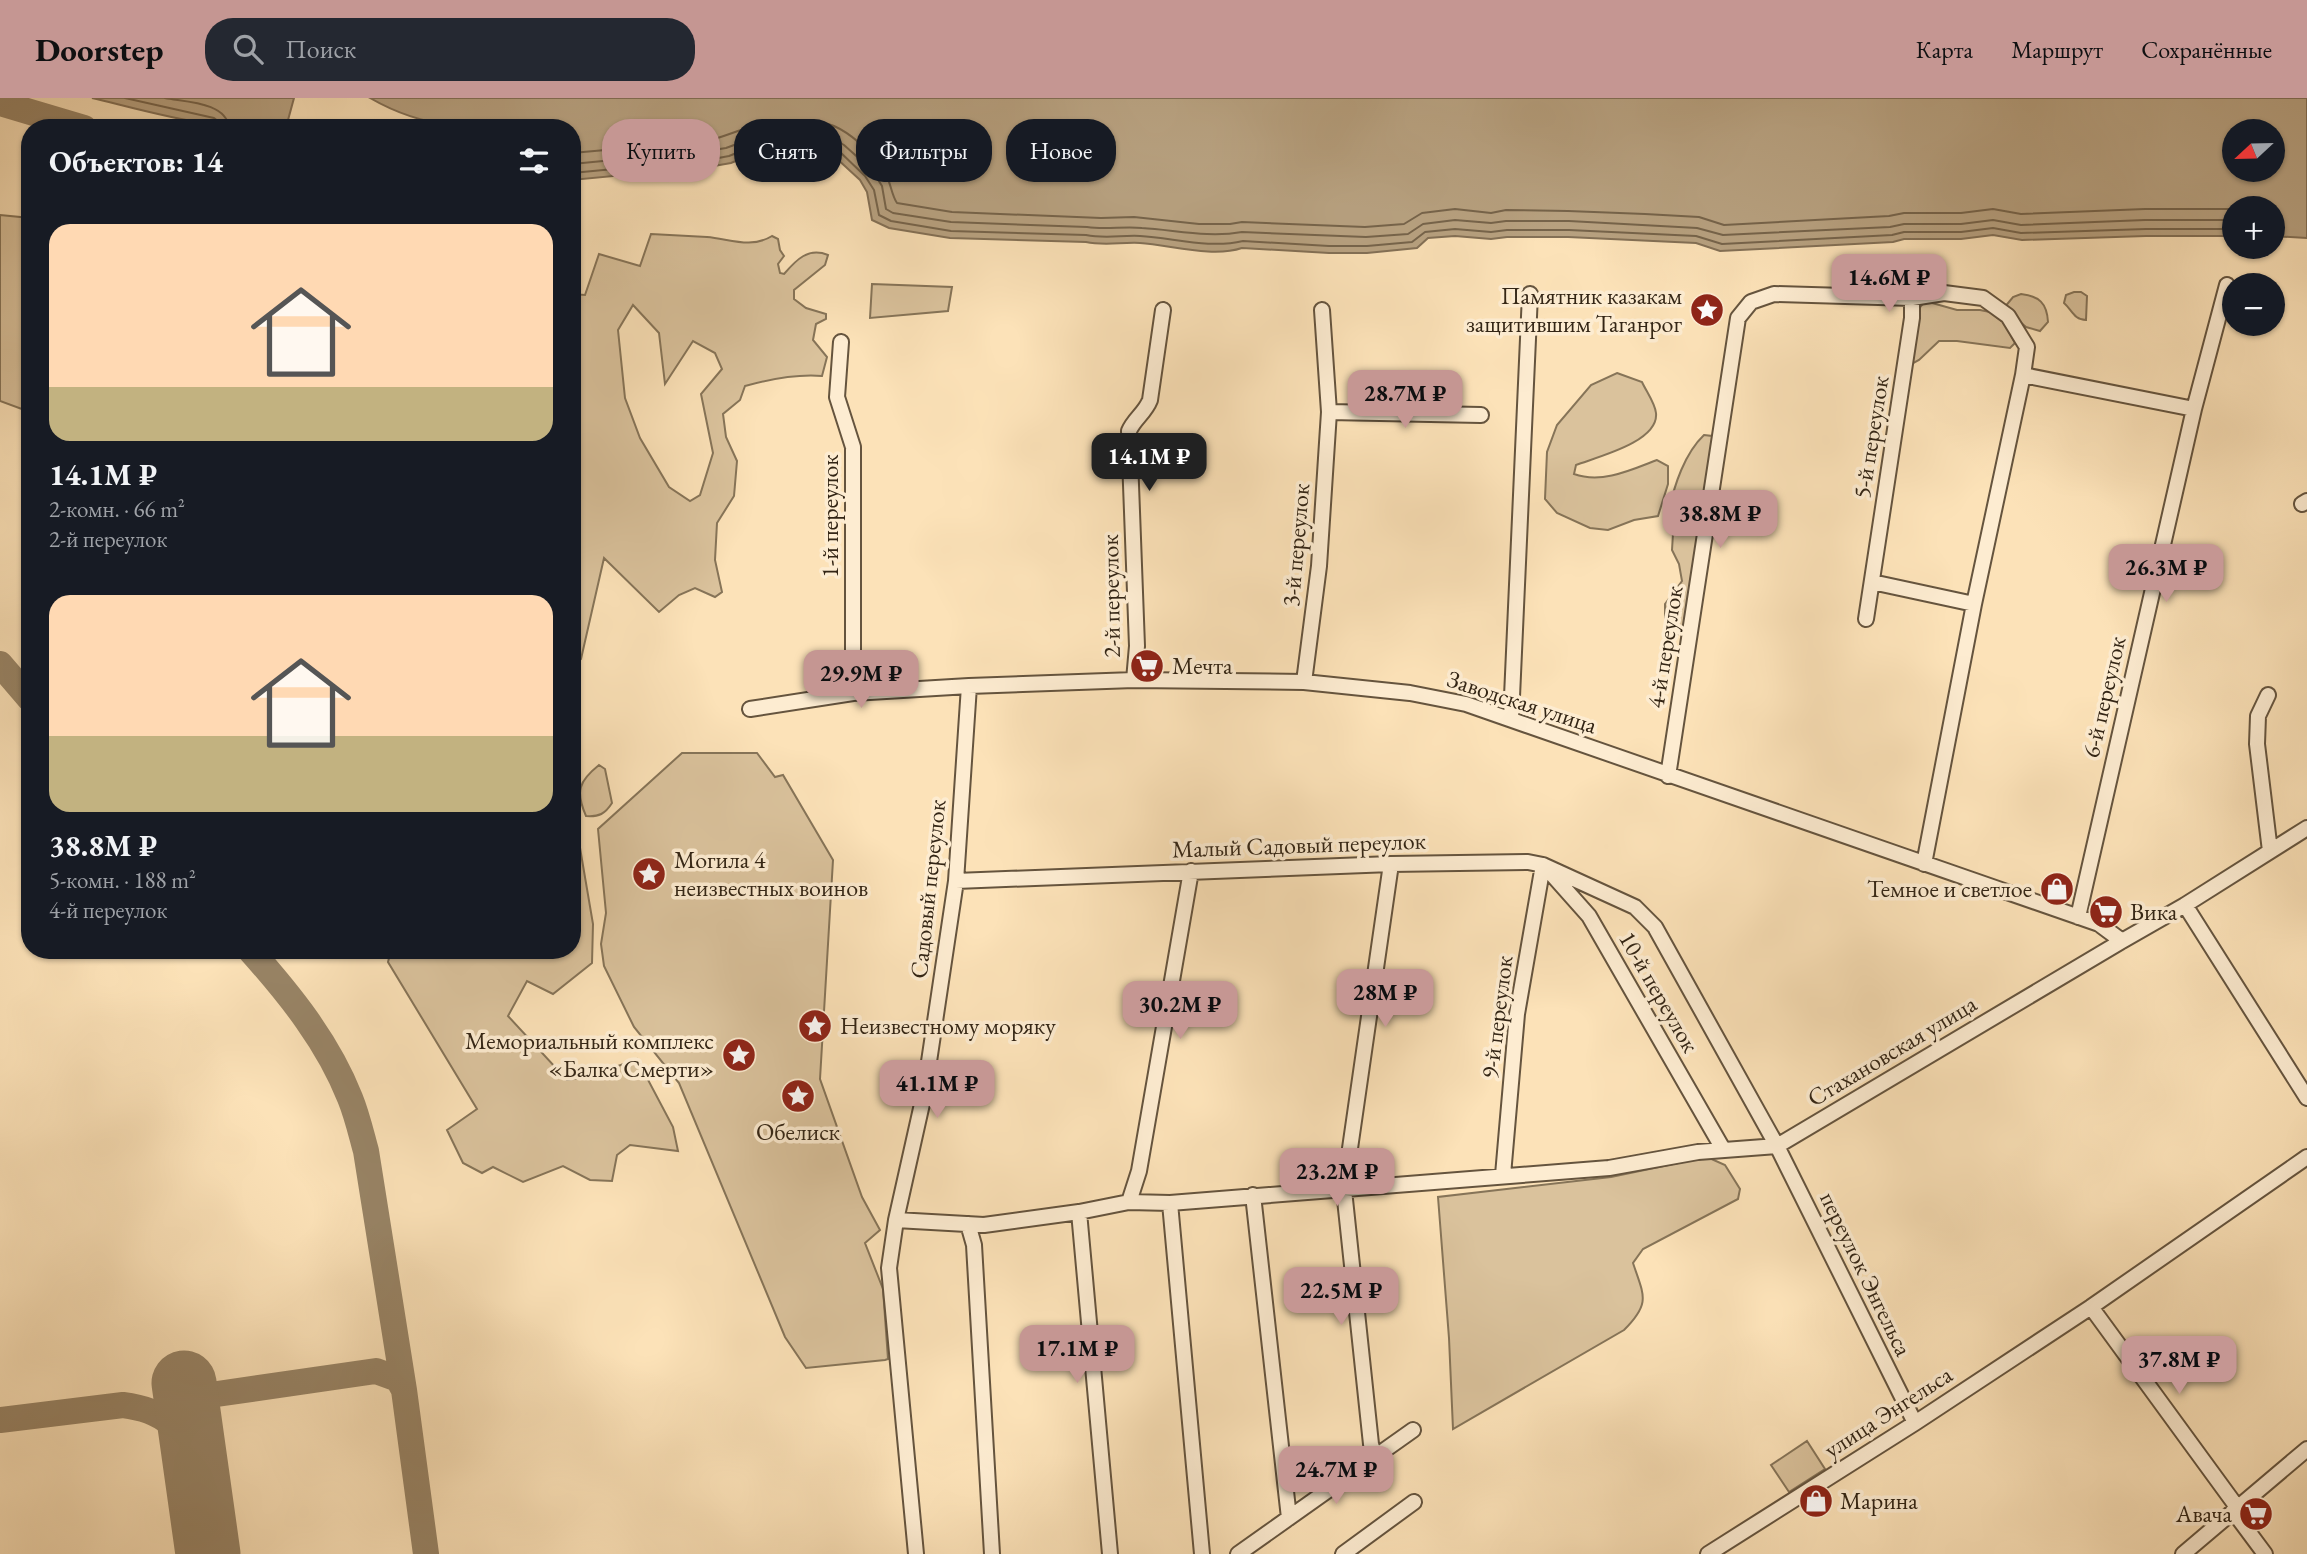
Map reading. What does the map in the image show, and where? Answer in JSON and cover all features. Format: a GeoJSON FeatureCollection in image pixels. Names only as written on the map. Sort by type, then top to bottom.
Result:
{"type":"FeatureCollection","features":[{"type":"Feature","properties":{"kind":"street"},"geometry":{"type":"LineString","coordinates":[[1912,298],[1944,293],[1983,298],[2008,316],[2027,347],[1924,864]]}},
{"type":"Feature","properties":{"kind":"street"},"geometry":{"type":"LineString","coordinates":[[1511,719],[1530,294]]}},
{"type":"Feature","properties":{"kind":"street","name":"4-й переулок"},"geometry":{"type":"LineString","coordinates":[[1668,776],[1738,318],[1751,302],[1774,294],[1912,298]]}},
{"type":"Feature","properties":{"kind":"street","name":"5-й переулок"},"geometry":{"type":"LineString","coordinates":[[1866,619],[1912,318],[1912,298]]}},
{"type":"Feature","properties":{"kind":"street","name":"6-й переулок"},"geometry":{"type":"LineString","coordinates":[[2078,917],[2194,409],[2222,304]]}},
{"type":"Feature","properties":{"kind":"street","name":"2-й переулок"},"geometry":{"type":"LineString","coordinates":[[1134,680],[1137,646],[1129,431],[1132,423],[1146,410],[1150,400],[1163,310]]}},
{"type":"Feature","properties":{"kind":"street","name":"3-й переулок"},"geometry":{"type":"LineString","coordinates":[[1304,681],[1318,566],[1329,412],[1322,310]]}},
{"type":"Feature","properties":{"kind":"street","name":"1-й переулок"},"geometry":{"type":"LineString","coordinates":[[841,342],[837,397],[853,447],[853,694]]}},
{"type":"Feature","properties":{"kind":"street"},"geometry":{"type":"LineString","coordinates":[[2023,375],[2194,409]]}},
{"type":"Feature","properties":{"kind":"street"},"geometry":{"type":"LineString","coordinates":[[1329,412],[1481,415]]}},
{"type":"Feature","properties":{"kind":"street"},"geometry":{"type":"LineString","coordinates":[[1872,582],[1974,604]]}},
{"type":"Feature","properties":{"kind":"street","name":"Заводская улица"},"geometry":{"type":"LineString","coordinates":[[750,709],[853,694],[969,686],[1134,680],[1304,681],[1437,697],[1511,719],[2078,917],[2107,928],[2122,941]]}},
{"type":"Feature","properties":{"kind":"street","name":"Садовый переулок"},"geometry":{"type":"LineString","coordinates":[[916,1554],[890,1268],[897,1220],[924,1095],[956,881],[969,686]]}},
{"type":"Feature","properties":{"kind":"street"},"geometry":{"type":"LineString","coordinates":[[2268,695],[2258,716],[2257,744],[2270,851]]}},
{"type":"Feature","properties":{"kind":"street","name":"Стахановская улица"},"geometry":{"type":"LineString","coordinates":[[1777,1146],[2185,905],[2307,828]]}},
{"type":"Feature","properties":{"kind":"street","name":"Малый Садовый переулок"},"geometry":{"type":"LineString","coordinates":[[956,881],[1391,864],[1528,862],[1544,865],[1635,907],[1655,928],[1777,1146]]}},
{"type":"Feature","properties":{"kind":"street"},"geometry":{"type":"LineString","coordinates":[[1375,1457],[1371,1444],[1344,1190],[1391,864]]}},
{"type":"Feature","properties":{"kind":"street","name":"10-й переулок"},"geometry":{"type":"LineString","coordinates":[[1544,865],[1589,916],[1723,1149]]}},
{"type":"Feature","properties":{"kind":"street","name":"9-й переулок"},"geometry":{"type":"LineString","coordinates":[[1503,1175],[1517,1014],[1544,865]]}},
{"type":"Feature","properties":{"kind":"street"},"geometry":{"type":"LineString","coordinates":[[1129,1202],[1139,1171],[1191,871]]}},
{"type":"Feature","properties":{"kind":"street"},"geometry":{"type":"LineString","coordinates":[[2185,905],[2307,1098]]}},
{"type":"Feature","properties":{"kind":"street"},"geometry":{"type":"LineString","coordinates":[[897,1220],[984,1225],[1129,1202],[1170,1203],[1609,1168],[1723,1149],[1777,1146]]}},
{"type":"Feature","properties":{"kind":"street","name":"переулок Энгельса"},"geometry":{"type":"LineString","coordinates":[[1777,1146],[1914,1423]]}},
{"type":"Feature","properties":{"kind":"street","name":"улица Энгельса"},"geometry":{"type":"LineString","coordinates":[[1708,1554],[2091,1307],[2307,1157]]}},
{"type":"Feature","properties":{"kind":"street"},"geometry":{"type":"LineString","coordinates":[[1254,1195],[1289,1518]]}},
{"type":"Feature","properties":{"kind":"street"},"geometry":{"type":"LineString","coordinates":[[1170,1203],[1202,1554]]}},
{"type":"Feature","properties":{"kind":"street"},"geometry":{"type":"LineString","coordinates":[[1079,1212],[1110,1554]]}},
{"type":"Feature","properties":{"kind":"street"},"geometry":{"type":"LineString","coordinates":[[968,1224],[974,1245],[992,1554]]}},
{"type":"Feature","properties":{"kind":"street"},"geometry":{"type":"LineString","coordinates":[[2091,1307],[2266,1554]]}},
{"type":"Feature","properties":{"kind":"street"},"geometry":{"type":"LineString","coordinates":[[1238,1554],[1413,1430]]}},
{"type":"Feature","properties":{"kind":"street"},"geometry":{"type":"LineString","coordinates":[[2183,1554],[2307,1449]]}},
{"type":"Feature","properties":{"kind":"street"},"geometry":{"type":"LineString","coordinates":[[1343,1554],[1414,1503]]}},
{"type":"Feature","properties":{"kind":"shaded area"},"geometry":{"type":"Polygon","coordinates":[[[0,215],[21,217],[21,409],[0,401],[0,215]]]}},
{"type":"Feature","properties":{"kind":"shaded area"},"geometry":{"type":"Polygon","coordinates":[[[651,234],[707,237],[748,243],[772,236],[778,239],[784,256],[778,264],[780,273],[784,274],[803,256],[814,253],[828,255],[825,265],[794,290],[794,299],[806,308],[826,314],[826,319],[816,324],[813,340],[827,357],[822,376],[783,378],[745,386],[740,400],[723,414],[726,437],[737,461],[734,496],[717,523],[715,560],[722,592],[715,597],[695,588],[679,595],[659,612],[604,558],[581,659],[581,295],[585,295],[599,254],[640,266],[651,234]],[[633,305],[618,330],[625,398],[640,438],[669,487],[690,501],[700,495],[713,453],[701,394],[722,369],[715,353],[693,341],[665,384],[659,333],[633,305]]]}},
{"type":"Feature","properties":{"kind":"shaded area"},"geometry":{"type":"Polygon","coordinates":[[[872,284],[952,287],[948,311],[870,318],[872,284]]]}},
{"type":"Feature","properties":{"kind":"shaded area"},"geometry":{"type":"Polygon","coordinates":[[[2074,292],[2087,296],[2086,320],[2076,316],[2064,303],[2066,295],[2074,292]]]}},
{"type":"Feature","properties":{"kind":"shaded area"},"geometry":{"type":"Polygon","coordinates":[[[2021,294],[2033,297],[2044,305],[2048,322],[2040,331],[2026,327],[2004,308],[2013,297],[2021,294]]]}},
{"type":"Feature","properties":{"kind":"shaded area"},"geometry":{"type":"Polygon","coordinates":[[[1925,301],[1957,310],[1990,312],[2005,324],[2015,343],[2010,348],[1939,341],[1919,360],[1908,366],[1912,318],[1925,301]]]}},
{"type":"Feature","properties":{"kind":"shaded area"},"geometry":{"type":"Polygon","coordinates":[[[1617,373],[1642,382],[1655,409],[1654,423],[1648,432],[1625,447],[1576,465],[1574,474],[1606,477],[1657,460],[1668,466],[1668,484],[1658,516],[1634,520],[1608,530],[1590,528],[1557,513],[1545,499],[1547,452],[1557,425],[1591,385],[1617,373]]]}},
{"type":"Feature","properties":{"kind":"shaded area"},"geometry":{"type":"Polygon","coordinates":[[[1704,435],[1712,436],[1712,455],[1686,630],[1677,635],[1665,629],[1665,604],[1682,581],[1679,564],[1672,550],[1674,517],[1669,511],[1681,470],[1704,435]]]}},
{"type":"Feature","properties":{"kind":"shaded area","name":"Мемориальный комплекс «Балка Смерти»"},"geometry":{"type":"Polygon","coordinates":[[[682,753],[757,753],[775,777],[783,775],[833,860],[820,1079],[862,1197],[880,1230],[865,1243],[883,1289],[888,1359],[806,1368],[785,1337],[679,1083],[634,1027],[604,966],[601,944],[606,913],[598,829],[682,753]]]}},
{"type":"Feature","properties":{"kind":"shaded area"},"geometry":{"type":"Polygon","coordinates":[[[599,765],[605,769],[612,803],[607,810],[595,816],[586,816],[581,800],[581,787],[587,776],[599,765]]]}},
{"type":"Feature","properties":{"kind":"shaded area"},"geometry":{"type":"Polygon","coordinates":[[[581,854],[593,924],[592,963],[553,994],[527,981],[508,1016],[567,1080],[588,1077],[637,1059],[673,1127],[678,1151],[630,1145],[617,1155],[612,1181],[590,1180],[563,1166],[523,1182],[493,1167],[482,1173],[463,1163],[447,1130],[477,1109],[388,962],[389,959],[581,959],[581,854]]]}},
{"type":"Feature","properties":{"kind":"shaded area"},"geometry":{"type":"Polygon","coordinates":[[[1707,1157],[1725,1165],[1740,1189],[1738,1199],[1643,1249],[1633,1263],[1643,1299],[1633,1321],[1624,1330],[1453,1429],[1438,1197],[1611,1177],[1707,1157]]]}},
{"type":"Feature","properties":{"kind":"shaded area"},"geometry":{"type":"Polygon","coordinates":[[[1807,1441],[1825,1469],[1789,1492],[1771,1465],[1807,1441]]]}},
{"type":"Feature","properties":{"kind":"water"},"geometry":{"type":"Polygon","coordinates":[[[92,98],[294,98],[288,119],[181,119],[92,98]]]}},
{"type":"Feature","properties":{"kind":"water"},"geometry":{"type":"Polygon","coordinates":[[[370,98],[2307,98],[2307,238],[2285,237],[2285,196],[2222,196],[2222,236],[2022,240],[1993,235],[1961,239],[1904,239],[1893,242],[1720,251],[1696,243],[1568,237],[1491,239],[1455,236],[1428,238],[1417,248],[1367,253],[1242,248],[1218,252],[1140,243],[950,238],[889,228],[872,220],[867,192],[861,182],[992,182],[992,119],[856,119],[856,176],[842,163],[842,119],[734,119],[734,162],[720,165],[720,119],[602,119],[602,177],[581,179],[581,119],[419,119],[370,98]]]}},
{"type":"Feature","properties":{"kind":"taxiway"},"geometry":{"type":"LineString","coordinates":[[0,103],[54,119]]}},
{"type":"Feature","properties":{"kind":"taxiway"},"geometry":{"type":"LineString","coordinates":[[0,664],[21,688]]}},
{"type":"Feature","properties":{"kind":"taxiway"},"geometry":{"type":"LineString","coordinates":[[258,959],[319,1038],[341,1077],[357,1117],[366,1151],[404,1390],[426,1554]]}},
{"type":"Feature","properties":{"kind":"taxiway"},"geometry":{"type":"LineString","coordinates":[[190,1426],[197,1404],[217,1394],[376,1371],[398,1379],[404,1390]]}},
{"type":"Feature","properties":{"kind":"taxiway"},"geometry":{"type":"LineString","coordinates":[[0,1420],[123,1405],[137,1407],[161,1416],[170,1423],[185,1441],[196,1466]]}},
{"type":"Feature","properties":{"kind":"runway"},"geometry":{"type":"LineString","coordinates":[[184,1383],[208,1554]]}},
{"type":"Feature","properties":{"kind":"place","name":"Памятник казакам защитившим Таганрог"},"geometry":{"type":"Point","coordinates":[1707,310]}},
{"type":"Feature","properties":{"kind":"place","name":"Мечта"},"geometry":{"type":"Point","coordinates":[1147,666]}},
{"type":"Feature","properties":{"kind":"place","name":"Могила 4 неизвестных воинов"},"geometry":{"type":"Point","coordinates":[649,874]}},
{"type":"Feature","properties":{"kind":"place","name":"Темное и светлое"},"geometry":{"type":"Point","coordinates":[2057,889]}},
{"type":"Feature","properties":{"kind":"place","name":"Вика"},"geometry":{"type":"Point","coordinates":[2106,912]}},
{"type":"Feature","properties":{"kind":"place","name":"Неизвестному моряку"},"geometry":{"type":"Point","coordinates":[815,1026]}},
{"type":"Feature","properties":{"kind":"place","name":"Мемориальный комплекс «Балка Смерти»"},"geometry":{"type":"Point","coordinates":[739,1055]}},
{"type":"Feature","properties":{"kind":"place","name":"Обелиск"},"geometry":{"type":"Point","coordinates":[798,1096]}},
{"type":"Feature","properties":{"kind":"place","name":"Марина"},"geometry":{"type":"Point","coordinates":[1816,1501]}},
{"type":"Feature","properties":{"kind":"place","name":"Авача"},"geometry":{"type":"Point","coordinates":[2256,1514]}}]}
